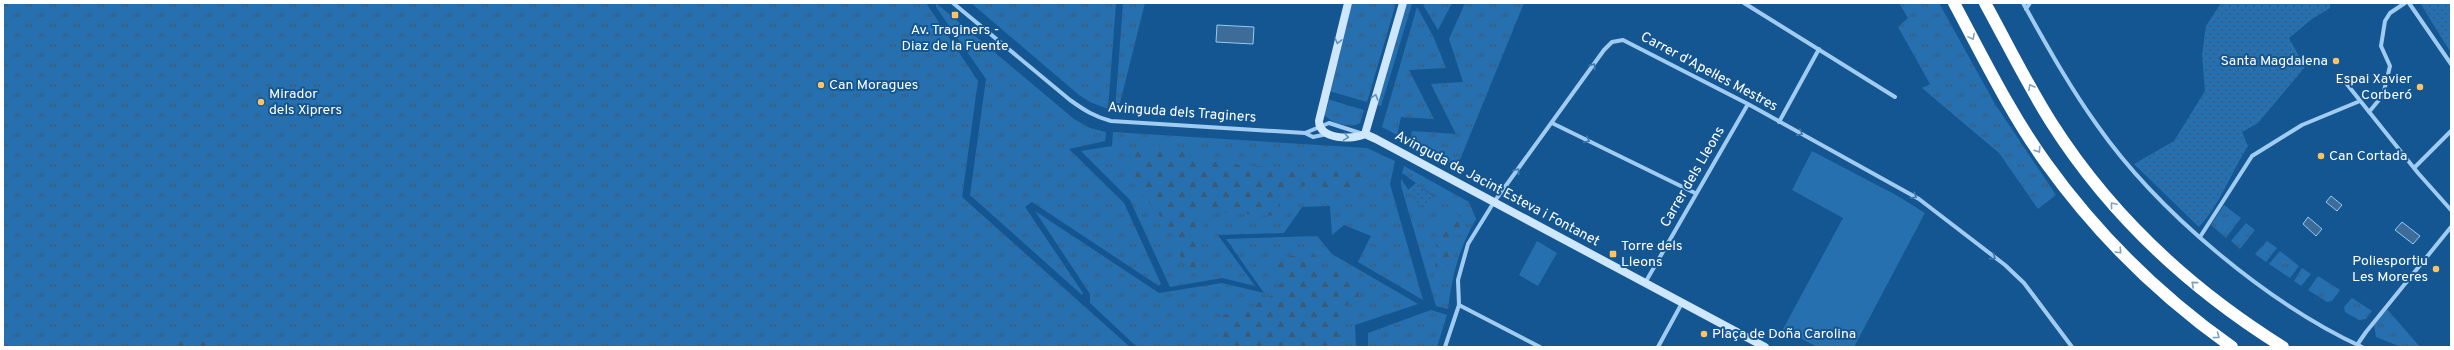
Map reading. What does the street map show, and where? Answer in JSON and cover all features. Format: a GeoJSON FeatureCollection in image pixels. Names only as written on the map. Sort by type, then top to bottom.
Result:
{"type":"FeatureCollection","features":[{"type":"Feature","properties":{"kind":"highway"},"geometry":{"type":"LineString","coordinates":[[1954,3],[2021,124],[2045,162],[2078,205],[2133,266],[2194,319],[2232,347]]}},
{"type":"Feature","properties":{"kind":"highway"},"geometry":{"type":"LineString","coordinates":[[1985,3],[2050,121],[2094,181],[2123,216],[2150,244],[2210,298],[2283,347]]}},
{"type":"Feature","properties":{"kind":"street","name":"Avinguda dels Traginers"},"geometry":{"type":"LineString","coordinates":[[953,3],[1076,104],[1098,118],[1111,121],[1305,133]]}},
{"type":"Feature","properties":{"kind":"street"},"geometry":{"type":"LineString","coordinates":[[1326,134],[1319,127],[1348,3]]}},
{"type":"Feature","properties":{"kind":"street"},"geometry":{"type":"LineString","coordinates":[[1305,133],[1313,137],[1326,134],[1355,139],[1365,134],[1403,3]]}},
{"type":"Feature","properties":{"kind":"street"},"geometry":{"type":"LineString","coordinates":[[1744,3],[1895,97]]}},
{"type":"Feature","properties":{"kind":"street"},"geometry":{"type":"LineString","coordinates":[[2023,3],[2066,79],[2097,126],[2142,180],[2200,237],[2262,288],[2321,327],[2360,346],[2366,332],[2451,227]]}},
{"type":"Feature","properties":{"kind":"street"},"geometry":{"type":"LineString","coordinates":[[2026,9],[2030,3]]}},
{"type":"Feature","properties":{"kind":"street"},"geometry":{"type":"LineString","coordinates":[[2369,112],[2383,95],[2390,66],[2381,46],[2385,21],[2390,13],[2406,3]]}},
{"type":"Feature","properties":{"kind":"street"},"geometry":{"type":"LineString","coordinates":[[2409,3],[2451,64]]}},
{"type":"Feature","properties":{"kind":"street","name":"Carrer d'Apel·les Mestres"},"geometry":{"type":"LineString","coordinates":[[1459,305],[1458,280],[1468,244],[1494,202],[1604,50],[1612,42],[1623,40],[1748,104],[1919,199],[1962,234],[2005,265],[2024,283],[2072,347]]}},
{"type":"Feature","properties":{"kind":"street"},"geometry":{"type":"LineString","coordinates":[[1779,122],[1819,49]]}},
{"type":"Feature","properties":{"kind":"street"},"geometry":{"type":"LineString","coordinates":[[2346,84],[2414,168],[2451,210]]}},
{"type":"Feature","properties":{"kind":"street"},"geometry":{"type":"LineString","coordinates":[[2200,237],[2252,156],[2302,125],[2360,101]]}},
{"type":"Feature","properties":{"kind":"street","name":"Carrer dels Lleons"},"geometry":{"type":"LineString","coordinates":[[1645,283],[1695,193],[1748,104]]}},
{"type":"Feature","properties":{"kind":"street","name":"Avinguda de Jacint Esteva i Fontanet"},"geometry":{"type":"LineString","coordinates":[[1305,133],[1319,127],[1335,123],[1365,134],[1765,347]]}},
{"type":"Feature","properties":{"kind":"street"},"geometry":{"type":"LineString","coordinates":[[1552,123],[1695,193]]}},
{"type":"Feature","properties":{"kind":"street"},"geometry":{"type":"LineString","coordinates":[[2414,168],[2451,131]]}},
{"type":"Feature","properties":{"kind":"street"},"geometry":{"type":"LineString","coordinates":[[1658,347],[1682,303]]}},
{"type":"Feature","properties":{"kind":"street"},"geometry":{"type":"LineString","coordinates":[[1445,347],[1459,305],[1540,347]]}},
{"type":"Feature","properties":{"kind":"green space"},"geometry":{"type":"Polygon","coordinates":[[[3,3],[926,3],[978,81],[962,197],[1130,347],[3,347],[3,3]]]}},
{"type":"Feature","properties":{"kind":"green space"},"geometry":{"type":"Polygon","coordinates":[[[936,3],[1074,119],[1090,128],[1106,132],[1105,141],[1069,149],[1124,203],[1161,284],[1159,286],[1032,202],[1025,207],[1083,293],[1082,295],[970,195],[986,79],[936,7],[936,3]]]}},
{"type":"Feature","properties":{"kind":"green space"},"geometry":{"type":"Polygon","coordinates":[[[971,3],[1116,3],[1108,109],[1090,102],[1079,95],[971,3]]]}},
{"type":"Feature","properties":{"kind":"green space"},"geometry":{"type":"Polygon","coordinates":[[[1123,3],[1145,3],[1118,111],[1115,111],[1123,3]]]}},
{"type":"Feature","properties":{"kind":"green space"},"geometry":{"type":"Polygon","coordinates":[[[1350,3],[1396,3],[1367,102],[1329,91],[1350,3]]]}},
{"type":"Feature","properties":{"kind":"green space"},"geometry":{"type":"Polygon","coordinates":[[[1406,3],[1412,4],[1381,106],[1376,104],[1406,3]]]}},
{"type":"Feature","properties":{"kind":"green space"},"geometry":{"type":"Polygon","coordinates":[[[1422,3],[1452,3],[1438,30],[1422,3]]]}},
{"type":"Feature","properties":{"kind":"green space"},"geometry":{"type":"Polygon","coordinates":[[[1465,3],[1524,3],[1457,167],[1410,142],[1412,131],[1456,134],[1431,84],[1463,82],[1449,39],[1465,3]]]}},
{"type":"Feature","properties":{"kind":"green space"},"geometry":{"type":"Polygon","coordinates":[[[1899,3],[1939,3],[1995,104],[2056,195],[2038,209],[1999,153],[1922,88],[1930,84],[1898,27],[1908,18],[1899,3]]]}},
{"type":"Feature","properties":{"kind":"green space"},"geometry":{"type":"Polygon","coordinates":[[[2221,3],[2330,3],[2330,8],[2312,19],[2289,38],[2305,67],[2258,123],[2242,132],[2248,146],[2213,208],[2199,227],[2134,164],[2174,141],[2205,91],[2202,54],[2206,26],[2221,3]]]}},
{"type":"Feature","properties":{"kind":"green space"},"geometry":{"type":"Polygon","coordinates":[[[2420,3],[2451,3],[2451,53],[2420,3]]]}},
{"type":"Feature","properties":{"kind":"green space"},"geometry":{"type":"Polygon","coordinates":[[[1417,7],[1434,38],[1446,68],[1409,70],[1434,119],[1401,117],[1397,135],[1382,127],[1417,7]]]}},
{"type":"Feature","properties":{"kind":"green space"},"geometry":{"type":"Polygon","coordinates":[[[1327,99],[1364,110],[1360,123],[1356,125],[1346,125],[1331,120],[1324,114],[1327,99]]]}},
{"type":"Feature","properties":{"kind":"green space"},"geometry":{"type":"Polygon","coordinates":[[[1113,132],[1367,148],[1395,161],[1390,184],[1423,300],[1358,262],[1371,236],[1344,225],[1332,235],[1330,206],[1302,207],[1284,233],[1218,235],[1255,286],[1222,278],[1170,287],[1130,200],[1081,151],[1112,146],[1113,132]]]}},
{"type":"Feature","properties":{"kind":"green space"},"geometry":{"type":"Polygon","coordinates":[[[1156,143],[1167,151],[1180,148],[1215,162],[1254,166],[1368,170],[1366,189],[1287,185],[1275,216],[1197,211],[1203,222],[1198,265],[1194,270],[1182,262],[1174,233],[1130,180],[1130,147],[1146,152],[1156,143]]]}},
{"type":"Feature","properties":{"kind":"green space"},"geometry":{"type":"Polygon","coordinates":[[[1812,151],[1896,195],[1925,213],[1854,347],[1817,347],[1783,329],[1843,218],[1792,190],[1812,151]]]}},
{"type":"Feature","properties":{"kind":"green space"},"geometry":{"type":"Polygon","coordinates":[[[1404,166],[1469,202],[1476,219],[1457,262],[1448,309],[1436,306],[1401,186],[1401,179],[1421,208],[1434,196],[1402,173],[1404,166]]]}},
{"type":"Feature","properties":{"kind":"green space"},"geometry":{"type":"Polygon","coordinates":[[[1416,183],[1434,197],[1421,208],[1408,190],[1416,183]]]}},
{"type":"Feature","properties":{"kind":"green space"},"geometry":{"type":"Polygon","coordinates":[[[2224,205],[2241,218],[2226,238],[2211,225],[2224,205]]]}},
{"type":"Feature","properties":{"kind":"green space"},"geometry":{"type":"Polygon","coordinates":[[[1035,211],[1159,293],[1222,283],[1264,293],[1226,239],[1317,236],[1332,254],[1418,304],[1355,325],[1356,347],[1137,347],[1090,303],[1090,294],[1035,211]]]}},
{"type":"Feature","properties":{"kind":"green space"},"geometry":{"type":"Polygon","coordinates":[[[1455,213],[1462,219],[1466,228],[1448,243],[1455,252],[1446,260],[1448,267],[1441,281],[1435,278],[1436,245],[1440,226],[1455,213]]]}},
{"type":"Feature","properties":{"kind":"green space"},"geometry":{"type":"Polygon","coordinates":[[[2246,223],[2255,230],[2240,249],[2231,241],[2246,223]]]}},
{"type":"Feature","properties":{"kind":"green space"},"geometry":{"type":"Polygon","coordinates":[[[1537,241],[1557,253],[1538,286],[1519,275],[1537,241]]]}},
{"type":"Feature","properties":{"kind":"green space"},"geometry":{"type":"Polygon","coordinates":[[[2267,241],[2277,248],[2266,262],[2255,254],[2267,241]]]}},
{"type":"Feature","properties":{"kind":"green space"},"geometry":{"type":"Polygon","coordinates":[[[2280,251],[2299,266],[2290,278],[2269,264],[2280,251]]]}},
{"type":"Feature","properties":{"kind":"green space"},"geometry":{"type":"Polygon","coordinates":[[[1313,254],[1323,266],[1347,274],[1361,287],[1357,303],[1342,306],[1348,320],[1337,330],[1342,347],[1216,347],[1221,315],[1252,311],[1256,304],[1272,295],[1284,280],[1268,258],[1313,254]]]}},
{"type":"Feature","properties":{"kind":"green space"},"geometry":{"type":"Polygon","coordinates":[[[2302,268],[2311,274],[2301,286],[2294,281],[2302,268]]]}},
{"type":"Feature","properties":{"kind":"green space"},"geometry":{"type":"Polygon","coordinates":[[[2318,276],[2340,290],[2332,301],[2327,302],[2308,290],[2318,276]]]}},
{"type":"Feature","properties":{"kind":"green space"},"geometry":{"type":"Polygon","coordinates":[[[2352,298],[2372,311],[2366,319],[2359,320],[2345,312],[2344,307],[2352,298]]]}},
{"type":"Feature","properties":{"kind":"green space"},"geometry":{"type":"Polygon","coordinates":[[[2387,309],[2420,347],[2401,347],[2376,337],[2374,325],[2387,309]]]}},
{"type":"Feature","properties":{"kind":"green space"},"geometry":{"type":"Polygon","coordinates":[[[1431,310],[1447,315],[1437,347],[1368,347],[1368,333],[1431,310]]]}},
{"type":"Feature","properties":{"kind":"green space"},"geometry":{"type":"Polygon","coordinates":[[[175,337],[195,337],[215,347],[167,347],[175,337]]]}},
{"type":"Feature","properties":{"kind":"shaded area"},"geometry":{"type":"Polygon","coordinates":[[[1217,25],[1254,27],[1253,44],[1216,42],[1217,25]]]}},
{"type":"Feature","properties":{"kind":"shaded area"},"geometry":{"type":"Polygon","coordinates":[[[2331,196],[2342,205],[2337,211],[2326,202],[2331,196]]]}},
{"type":"Feature","properties":{"kind":"shaded area"},"geometry":{"type":"Polygon","coordinates":[[[2308,217],[2322,229],[2316,236],[2303,224],[2308,217]]]}},
{"type":"Feature","properties":{"kind":"shaded area"},"geometry":{"type":"Polygon","coordinates":[[[2402,222],[2420,236],[2413,244],[2395,230],[2402,222]]]}},
{"type":"Feature","properties":{"kind":"place","name":"Av. Traginers - Diaz de la Fuente"},"geometry":{"type":"Point","coordinates":[955,15]}},
{"type":"Feature","properties":{"kind":"place","name":"Santa Magdalena"},"geometry":{"type":"Point","coordinates":[2336,61]}},
{"type":"Feature","properties":{"kind":"place","name":"Can Moragues"},"geometry":{"type":"Point","coordinates":[821,85]}},
{"type":"Feature","properties":{"kind":"place","name":"Espai Xavier Corberó"},"geometry":{"type":"Point","coordinates":[2420,87]}},
{"type":"Feature","properties":{"kind":"place","name":"Mirador dels Xiprers"},"geometry":{"type":"Point","coordinates":[261,102]}},
{"type":"Feature","properties":{"kind":"place","name":"Can Cortada"},"geometry":{"type":"Point","coordinates":[2321,156]}},
{"type":"Feature","properties":{"kind":"place","name":"Torre dels Lleons"},"geometry":{"type":"Point","coordinates":[1613,254]}},
{"type":"Feature","properties":{"kind":"place","name":"Poliesportiu Les Moreres"},"geometry":{"type":"Point","coordinates":[2436,269]}},
{"type":"Feature","properties":{"kind":"place","name":"Plaça de Doña Carolina"},"geometry":{"type":"Point","coordinates":[1704,334]}}]}
